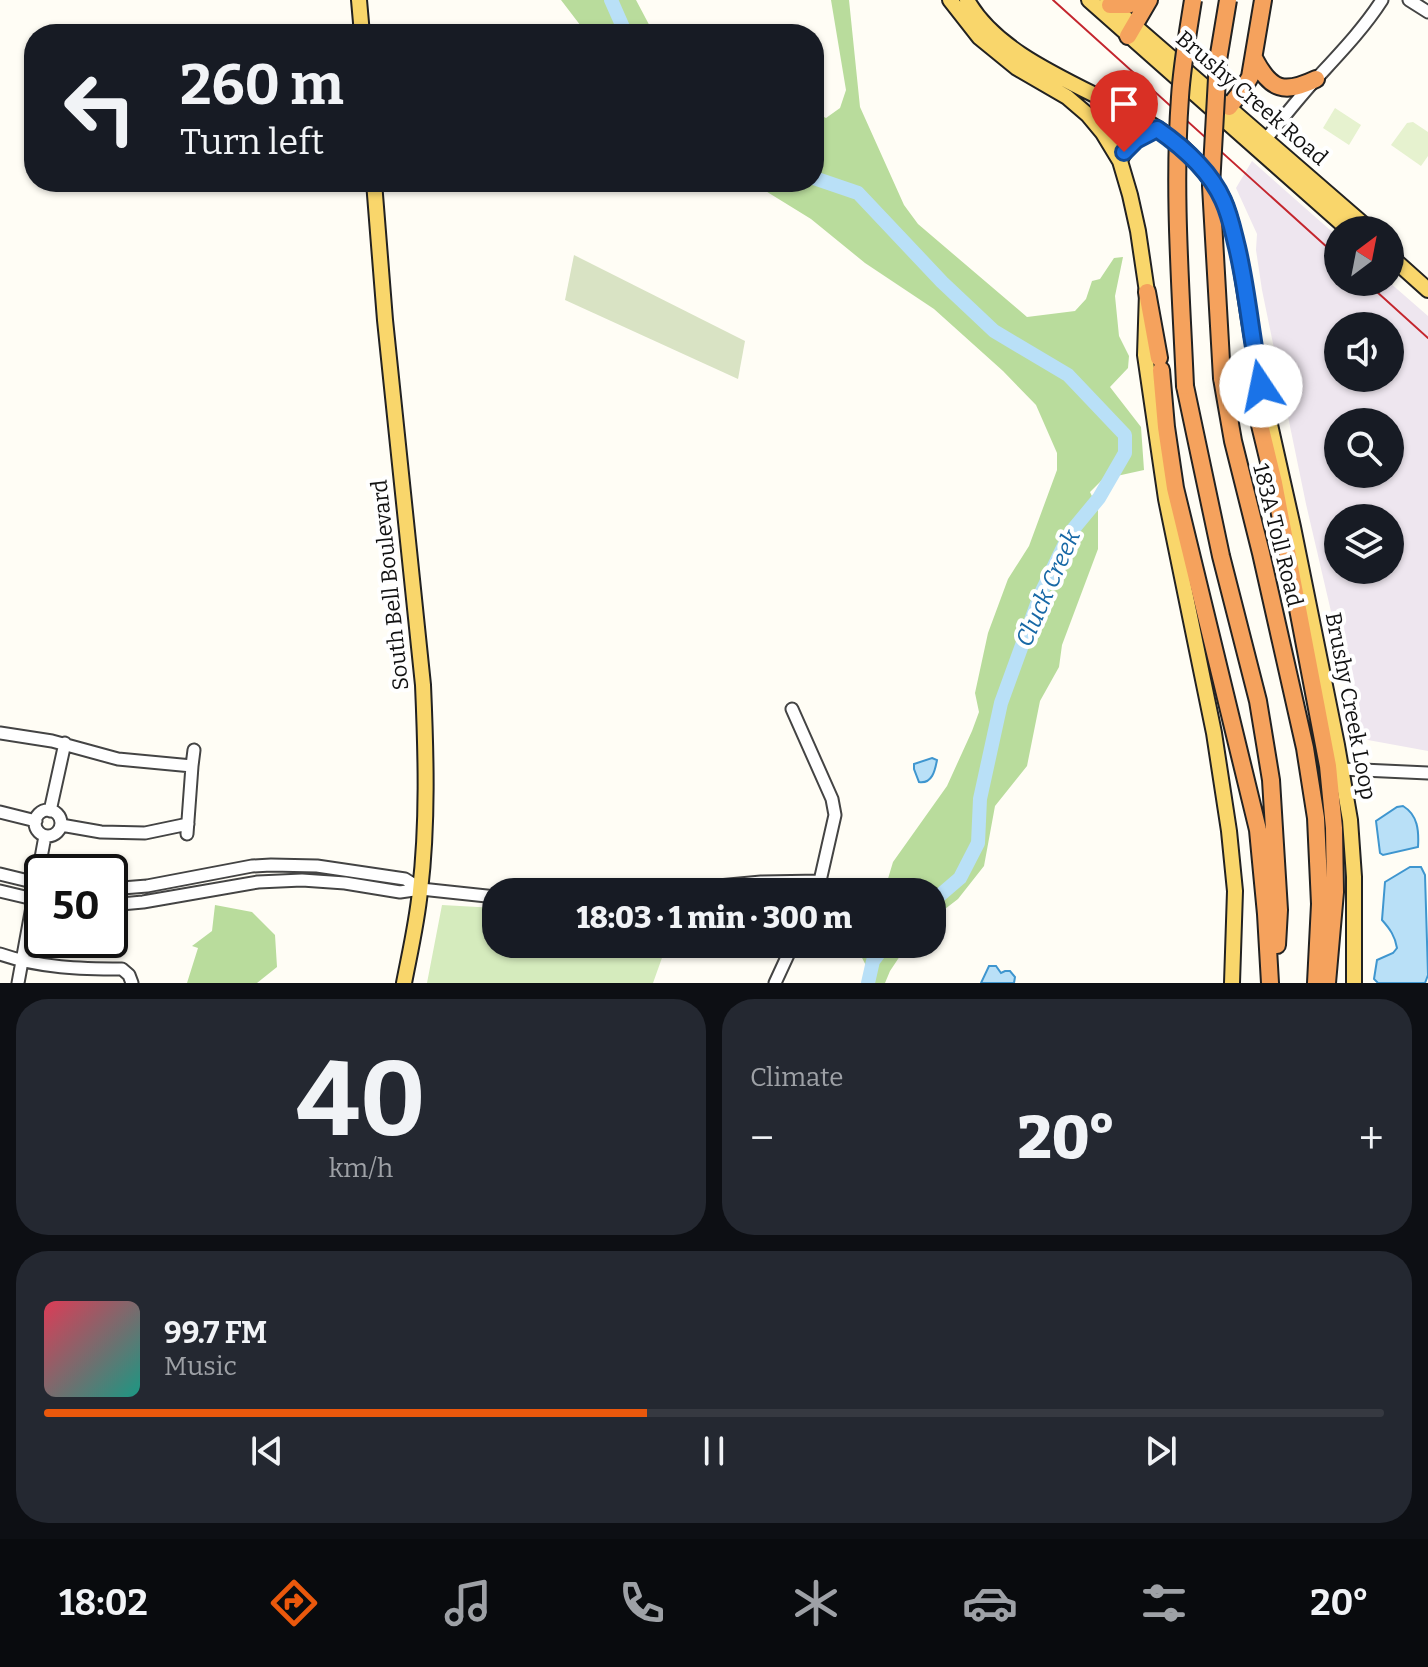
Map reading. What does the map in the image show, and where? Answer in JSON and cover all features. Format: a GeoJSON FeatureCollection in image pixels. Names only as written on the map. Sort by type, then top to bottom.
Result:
{"type":"FeatureCollection","features":[{"type":"Feature","properties":{"kind":"highway"},"geometry":{"type":"LineString","coordinates":[[1107,3],[1128,5],[1139,0]]}},
{"type":"Feature","properties":{"kind":"highway"},"geometry":{"type":"LineString","coordinates":[[1131,31],[1149,0]]}},
{"type":"Feature","properties":{"kind":"highway"},"geometry":{"type":"LineString","coordinates":[[1193,0],[1180,97],[1179,136],[1178,211],[1185,386],[1221,556],[1258,701],[1271,780],[1279,910],[1272,983]]}},
{"type":"Feature","properties":{"kind":"highway","name":"183A Toll Road"},"geometry":{"type":"LineString","coordinates":[[1228,0],[1218,60],[1211,186],[1222,378],[1233,441],[1305,748],[1316,818],[1319,889],[1316,983]]}},
{"type":"Feature","properties":{"kind":"highway"},"geometry":{"type":"LineString","coordinates":[[1227,110],[1250,77],[1263,0]]}},
{"type":"Feature","properties":{"kind":"highway"},"geometry":{"type":"LineString","coordinates":[[1254,58],[1264,77],[1280,88],[1291,89],[1316,79]]}},
{"type":"Feature","properties":{"kind":"highway"},"geometry":{"type":"LineString","coordinates":[[1147,292],[1160,364],[1175,488],[1258,830],[1272,983]]}},
{"type":"Feature","properties":{"kind":"highway"},"geometry":{"type":"LineString","coordinates":[[1255,358],[1259,418],[1328,766],[1334,828],[1335,892],[1327,983]]}},
{"type":"Feature","properties":{"kind":"main road"},"geometry":{"type":"LineString","coordinates":[[359,0],[361,24]]}},
{"type":"Feature","properties":{"kind":"main road"},"geometry":{"type":"LineString","coordinates":[[950,0],[979,37],[1017,68],[1067,97],[1088,115],[1120,161],[1138,231],[1147,292],[1145,355],[1166,499],[1214,733],[1229,831],[1235,891],[1232,983]]}},
{"type":"Feature","properties":{"kind":"main road","name":"Brushy Creek Loop"},"geometry":{"type":"LineString","coordinates":[[967,0],[992,31],[1018,52],[1178,143],[1195,160],[1222,197],[1243,274],[1255,358],[1293,527],[1350,820],[1354,877],[1354,983]]}},
{"type":"Feature","properties":{"kind":"main road","name":"Brushy Creek Road"},"geometry":{"type":"LineString","coordinates":[[1089,0],[1266,139],[1354,216]]}},
{"type":"Feature","properties":{"kind":"main road","name":"Brushy Creek Road"},"geometry":{"type":"LineString","coordinates":[[1107,3],[1182,83],[1333,216]]}},
{"type":"Feature","properties":{"kind":"main road"},"geometry":{"type":"LineString","coordinates":[[1182,83],[1197,89],[1227,110]]}},
{"type":"Feature","properties":{"kind":"main road"},"geometry":{"type":"LineString","coordinates":[[1120,161],[1136,140],[1157,129]]}},
{"type":"Feature","properties":{"kind":"main road"},"geometry":{"type":"LineString","coordinates":[[1266,139],[1271,162]]}},
{"type":"Feature","properties":{"kind":"main road","name":"South Bell Boulevard"},"geometry":{"type":"LineString","coordinates":[[375,192],[423,685],[427,798],[421,889],[404,983]]}},
{"type":"Feature","properties":{"kind":"main road"},"geometry":{"type":"LineString","coordinates":[[1404,260],[1428,281]]}},
{"type":"Feature","properties":{"kind":"main road"},"geometry":{"type":"LineString","coordinates":[[1404,269],[1428,290]]}},
{"type":"Feature","properties":{"kind":"main road"},"geometry":{"type":"LineString","coordinates":[[1404,279],[1428,300]]}},
{"type":"Feature","properties":{"kind":"street"},"geometry":{"type":"LineString","coordinates":[[1266,139],[1368,21],[1382,0]]}},
{"type":"Feature","properties":{"kind":"street"},"geometry":{"type":"LineString","coordinates":[[1409,0],[1428,12]]}},
{"type":"Feature","properties":{"kind":"street"},"geometry":{"type":"LineString","coordinates":[[792,709],[832,799],[835,815],[820,878]]}},
{"type":"Feature","properties":{"kind":"street"},"geometry":{"type":"LineString","coordinates":[[0,733],[65,743],[118,759],[192,766]]}},
{"type":"Feature","properties":{"kind":"street"},"geometry":{"type":"LineString","coordinates":[[50,811],[65,743]]}},
{"type":"Feature","properties":{"kind":"street"},"geometry":{"type":"LineString","coordinates":[[61,825],[101,832],[145,833],[187,829],[194,750]]}},
{"type":"Feature","properties":{"kind":"street"},"geometry":{"type":"LineString","coordinates":[[1341,769],[1428,773]]}},
{"type":"Feature","properties":{"kind":"street"},"geometry":{"type":"LineString","coordinates":[[50,811],[59,818],[61,825],[53,835],[45,836],[38,831],[36,821],[40,814],[50,811]]}},
{"type":"Feature","properties":{"kind":"street"},"geometry":{"type":"LineString","coordinates":[[0,812],[36,821]]}},
{"type":"Feature","properties":{"kind":"street"},"geometry":{"type":"LineString","coordinates":[[43,854],[45,836]]}},
{"type":"Feature","properties":{"kind":"street"},"geometry":{"type":"LineString","coordinates":[[128,888],[271,865],[317,866],[405,879],[421,889]]}},
{"type":"Feature","properties":{"kind":"street"},"geometry":{"type":"LineString","coordinates":[[0,874],[24,880]]}},
{"type":"Feature","properties":{"kind":"street"},"geometry":{"type":"LineString","coordinates":[[128,903],[258,882],[302,880],[400,892],[421,889],[482,896]]}},
{"type":"Feature","properties":{"kind":"street"},"geometry":{"type":"LineString","coordinates":[[0,891],[24,897]]}},
{"type":"Feature","properties":{"kind":"street"},"geometry":{"type":"LineString","coordinates":[[18,983],[24,950]]}},
{"type":"Feature","properties":{"kind":"street"},"geometry":{"type":"LineString","coordinates":[[0,954],[21,961],[77,969],[122,969],[132,983]]}},
{"type":"Feature","properties":{"kind":"street"},"geometry":{"type":"LineString","coordinates":[[775,983],[787,958]]}},
{"type":"Feature","properties":{"kind":"shaded area"},"geometry":{"type":"Polygon","coordinates":[[[1252,161],[1324,225],[1324,296],[1404,295],[1428,316],[1428,751],[1357,738],[1325,584],[1404,584],[1404,504],[1324,504],[1324,581],[1262,290],[1256,250],[1257,234],[1236,188],[1252,161]]]}},
{"type":"Feature","properties":{"kind":"green space"},"geometry":{"type":"Polygon","coordinates":[[[561,0],[636,0],[649,24],[579,24],[561,0]]]}},
{"type":"Feature","properties":{"kind":"green space"},"geometry":{"type":"Polygon","coordinates":[[[831,0],[849,0],[860,107],[904,205],[918,224],[1027,317],[1075,311],[1086,299],[1092,281],[1100,279],[1114,258],[1123,257],[1115,296],[1119,336],[1129,356],[1128,368],[1110,387],[1141,427],[1144,470],[1103,479],[1090,492],[1098,509],[1098,549],[1062,645],[1059,667],[1040,701],[1027,766],[995,806],[984,866],[958,899],[946,908],[946,878],[888,878],[893,862],[947,786],[972,731],[979,712],[975,693],[988,633],[1008,579],[1029,546],[1057,470],[1057,453],[1036,405],[1003,371],[934,309],[865,263],[811,219],[767,192],[824,192],[824,117],[840,108],[846,90],[831,0]]]}},
{"type":"Feature","properties":{"kind":"green space"},"geometry":{"type":"Polygon","coordinates":[[[1335,108],[1361,125],[1349,145],[1323,128],[1335,108]]]}},
{"type":"Feature","properties":{"kind":"green space"},"geometry":{"type":"Polygon","coordinates":[[[1413,122],[1428,132],[1428,156],[1421,166],[1391,145],[1407,123],[1413,122]]]}},
{"type":"Feature","properties":{"kind":"green space"},"geometry":{"type":"Polygon","coordinates":[[[574,255],[745,341],[738,379],[565,300],[574,255]]]}},
{"type":"Feature","properties":{"kind":"green space"},"geometry":{"type":"Polygon","coordinates":[[[215,905],[252,912],[275,935],[277,967],[257,983],[187,983],[198,948],[192,946],[212,931],[215,905]]]}},
{"type":"Feature","properties":{"kind":"green space"},"geometry":{"type":"Polygon","coordinates":[[[442,905],[482,907],[482,958],[662,958],[653,983],[427,983],[442,905]]]}},
{"type":"Feature","properties":{"kind":"green space"},"geometry":{"type":"Polygon","coordinates":[[[862,958],[899,958],[885,983],[875,983],[862,958]]]}},
{"type":"Feature","properties":{"kind":"water"},"geometry":{"type":"Polygon","coordinates":[[[932,758],[937,760],[932,776],[927,781],[919,782],[914,764],[932,758]]]}},
{"type":"Feature","properties":{"kind":"water"},"geometry":{"type":"Polygon","coordinates":[[[1403,806],[1412,814],[1416,824],[1418,847],[1383,855],[1380,853],[1376,821],[1403,806]]]}},
{"type":"Feature","properties":{"kind":"water"},"geometry":{"type":"Polygon","coordinates":[[[1410,867],[1421,867],[1425,875],[1428,975],[1425,983],[1378,983],[1374,979],[1377,960],[1397,948],[1392,933],[1382,920],[1385,882],[1410,867]]]}},
{"type":"Feature","properties":{"kind":"water"},"geometry":{"type":"Polygon","coordinates":[[[989,966],[996,966],[1001,973],[1010,971],[1015,977],[1014,983],[981,983],[989,966]]]}},
{"type":"Feature","properties":{"kind":"waterway","name":"Cluck Creek"},"geometry":{"type":"LineString","coordinates":[[611,0],[622,24]]}},
{"type":"Feature","properties":{"kind":"waterway","name":"Cluck Creek"},"geometry":{"type":"LineString","coordinates":[[824,181],[858,193],[942,282],[994,331],[1068,375],[1125,435],[1125,453],[1099,498],[1070,533],[1041,593],[1001,703],[980,799],[978,843],[960,878],[946,890]]}},
{"type":"Feature","properties":{"kind":"waterway","name":"Cluck Creek"},"geometry":{"type":"LineString","coordinates":[[868,983],[875,958]]}},
{"type":"Feature","properties":{"kind":"railway"},"geometry":{"type":"LineString","coordinates":[[1053,0],[1324,244]]}},
{"type":"Feature","properties":{"kind":"railway"},"geometry":{"type":"LineString","coordinates":[[1382,296],[1428,338]]}},
{"type":"Feature","properties":{"kind":"route"},"geometry":{"type":"LineString","coordinates":[[1124,152],[1136,140],[1157,129],[1178,143],[1195,160],[1222,197],[1243,274],[1261,386]]}}]}
